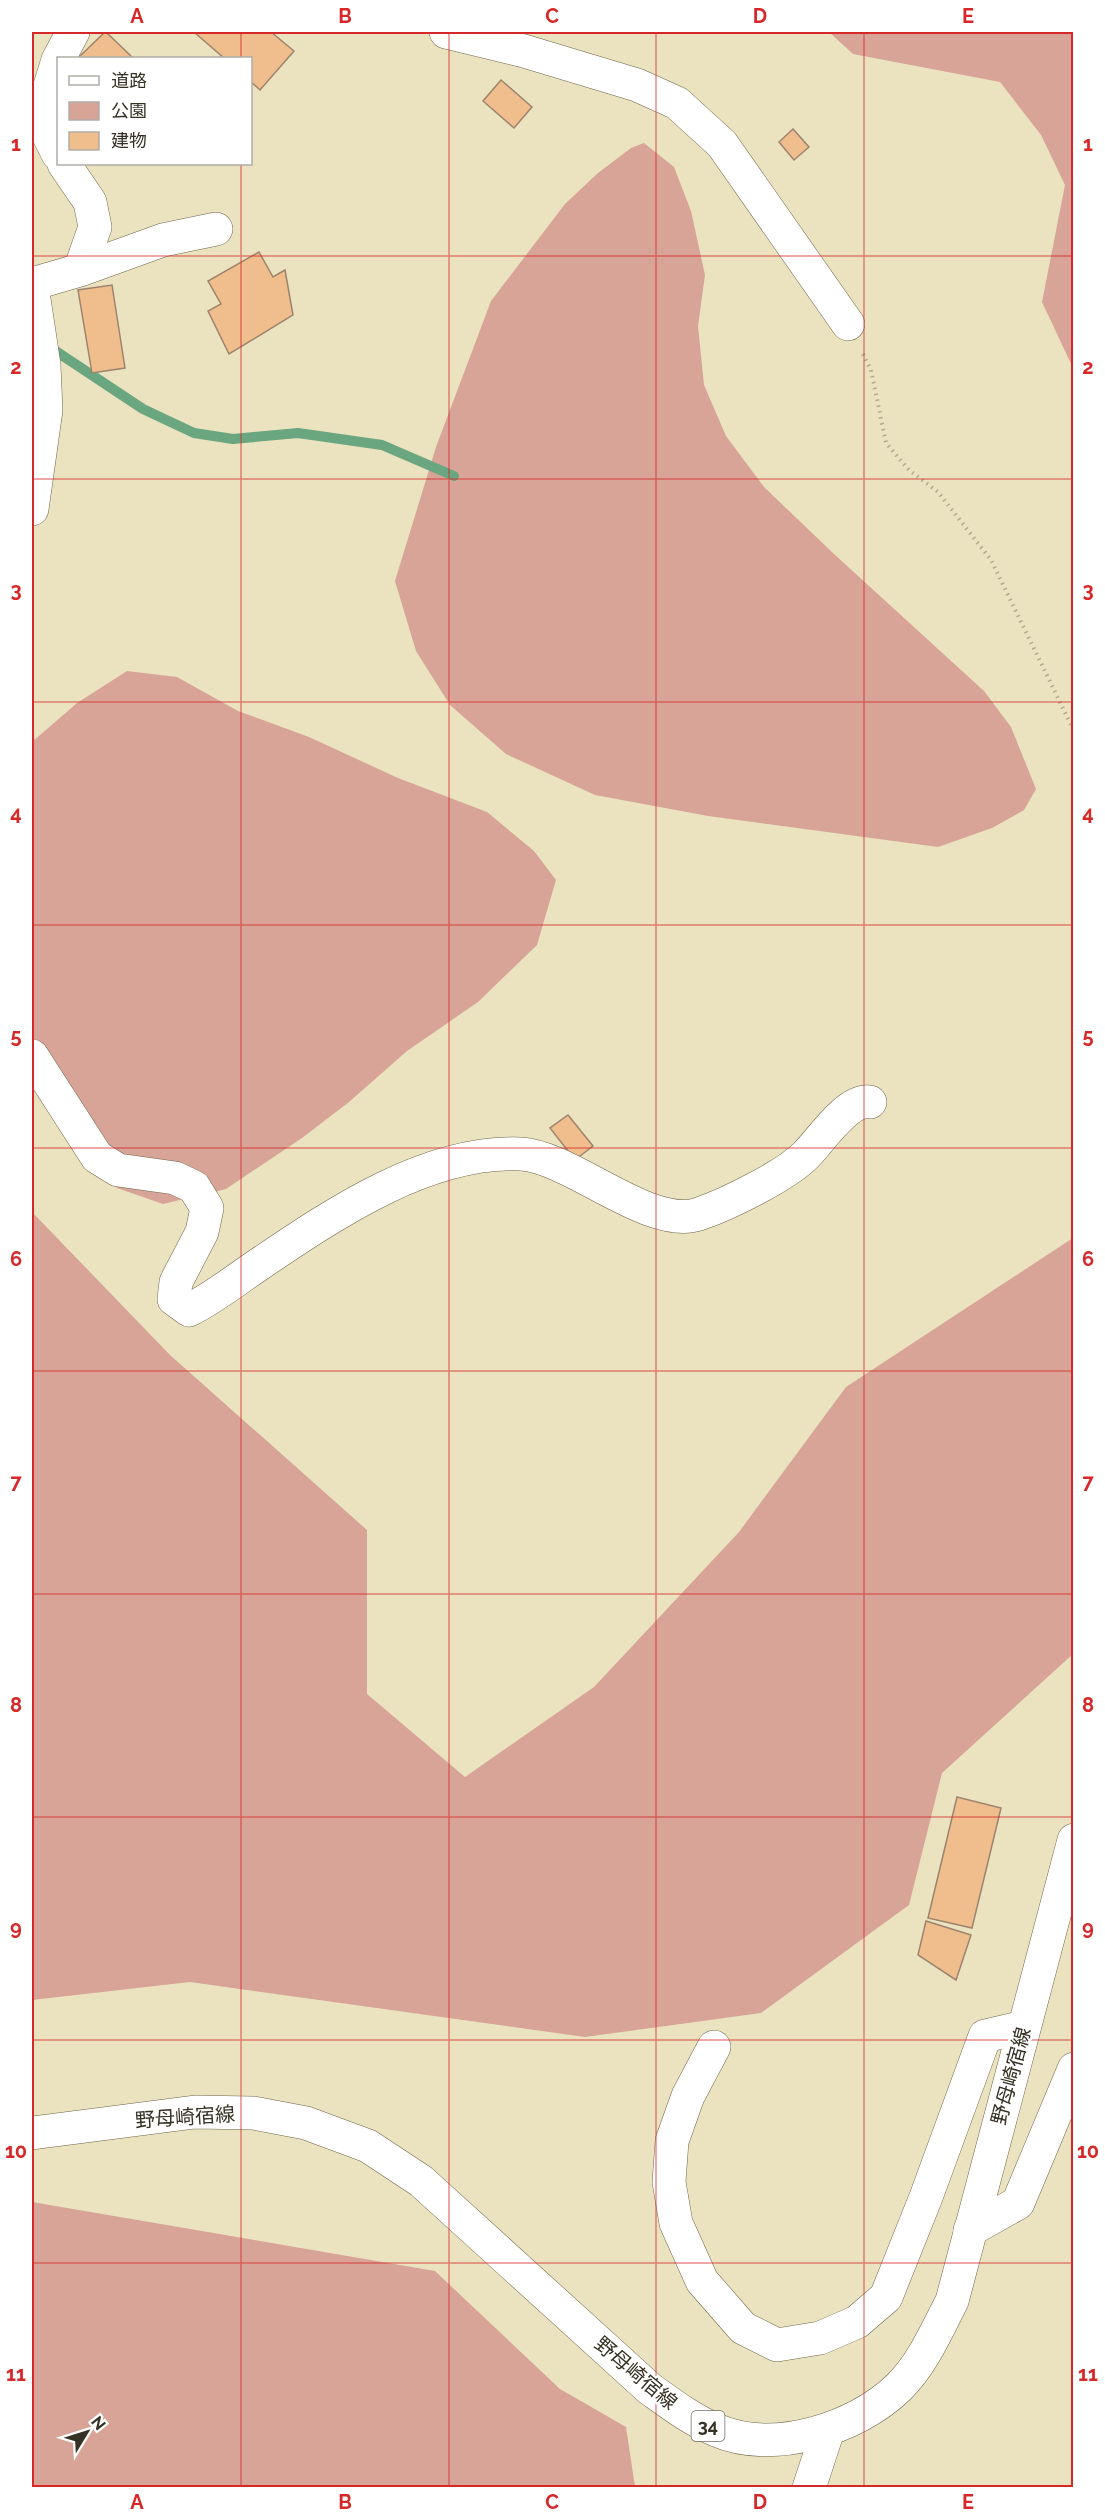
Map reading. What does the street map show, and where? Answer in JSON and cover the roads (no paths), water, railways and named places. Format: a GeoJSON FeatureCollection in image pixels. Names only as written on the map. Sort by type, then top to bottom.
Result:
{"type":"FeatureCollection","features":[{"type":"Feature","properties":{"kind":"street"},"geometry":{"type":"LineString","coordinates":[[60,57],[73,32]]}},
{"type":"Feature","properties":{"kind":"street"},"geometry":{"type":"LineString","coordinates":[[446,32],[524,51],[637,84],[677,102],[722,144],[848,324]]}},
{"type":"Feature","properties":{"kind":"street"},"geometry":{"type":"LineString","coordinates":[[57,65],[45,102],[45,128],[57,152]]}},
{"type":"Feature","properties":{"kind":"street"},"geometry":{"type":"LineString","coordinates":[[65,165],[90,202],[95,227],[80,270]]}},
{"type":"Feature","properties":{"kind":"street"},"geometry":{"type":"LineString","coordinates":[[32,508],[46,410],[44,364],[32,285],[163,240],[216,229]]}},
{"type":"Feature","properties":{"kind":"street"},"geometry":{"type":"LineString","coordinates":[[32,1056],[96,1157],[118,1170],[176,1178],[194,1187],[207,1208],[202,1232],[176,1282],[174,1299],[189,1310],[211,1299],[261,1263],[364,1198],[411,1176],[450,1164],[470,1158],[523,1154],[559,1166],[633,1202],[665,1214],[697,1215],[756,1189],[805,1157],[851,1108],[864,1101],[870,1102]]}},
{"type":"Feature","properties":{"kind":"street","name":"野母崎宿線"},"geometry":{"type":"LineString","coordinates":[[32,2133],[195,2112],[253,2113],[306,2123],[368,2146],[421,2181],[650,2389],[682,2412],[717,2431],[745,2438],[776,2440],[828,2430],[865,2413],[899,2386],[931,2343],[952,2301],[1074,1840]]}},
{"type":"Feature","properties":{"kind":"street"},"geometry":{"type":"LineString","coordinates":[[714,2047],[688,2096],[672,2141],[669,2182],[676,2223],[702,2281],[743,2328],[777,2345],[820,2338],[856,2322],[886,2297],[985,2036],[1024,2027]]}},
{"type":"Feature","properties":{"kind":"street"},"geometry":{"type":"LineString","coordinates":[[970,2229],[1018,2203],[1074,2069]]}},
{"type":"Feature","properties":{"kind":"street"},"geometry":{"type":"LineString","coordinates":[[809,2487],[828,2430]]}},
{"type":"Feature","properties":{"kind":"waterway"},"geometry":{"type":"LineString","coordinates":[[48,346],[143,409],[194,433],[233,439],[298,433],[382,445],[454,476]]}}]}
